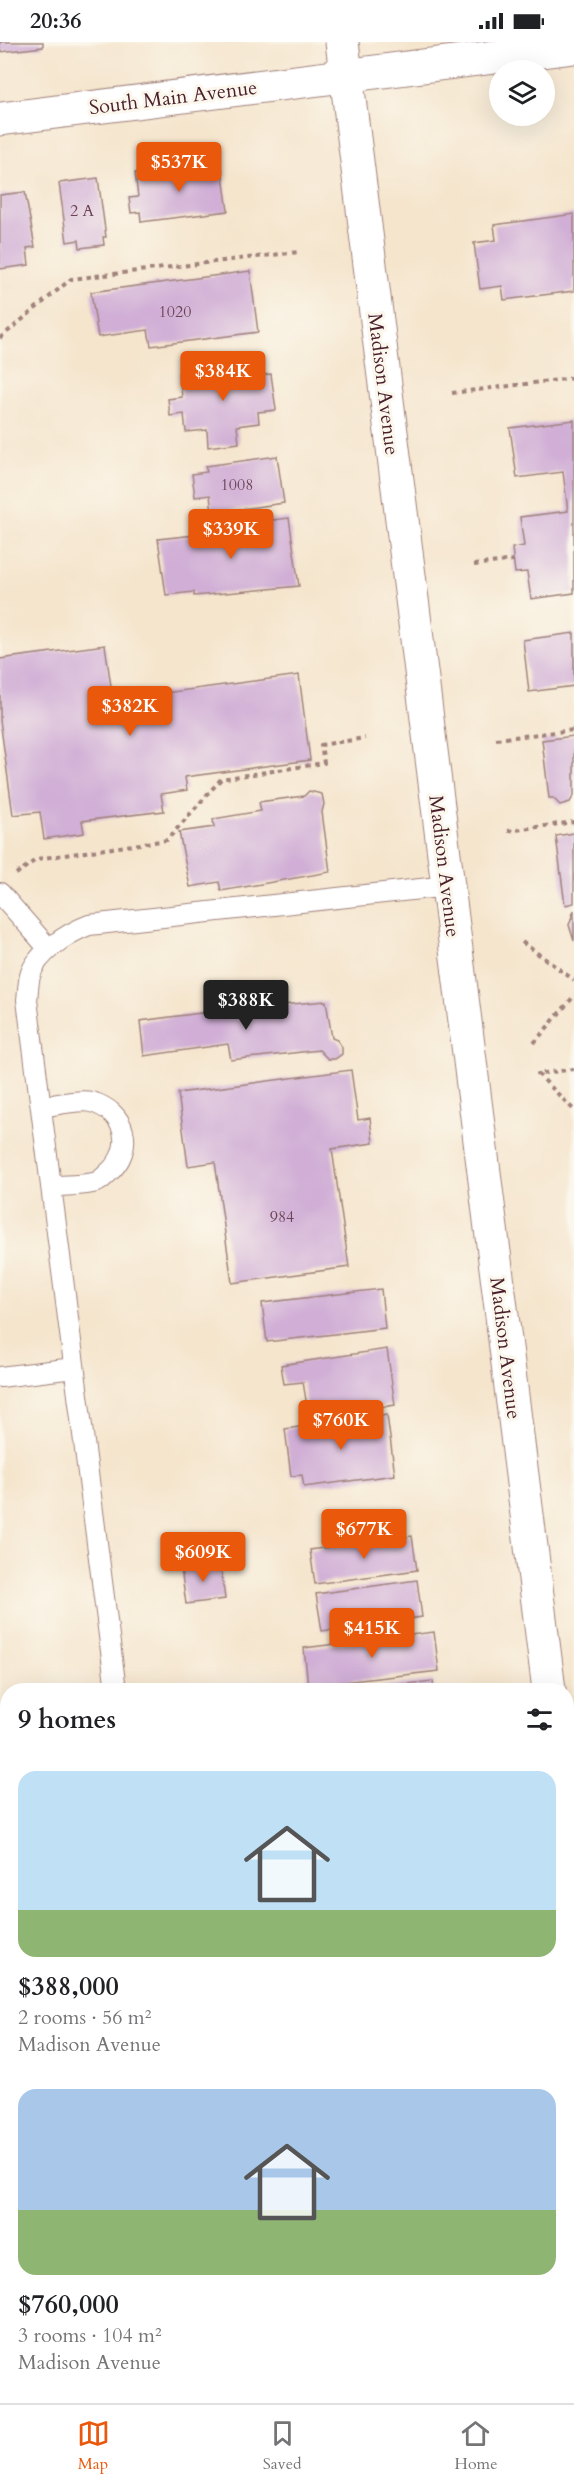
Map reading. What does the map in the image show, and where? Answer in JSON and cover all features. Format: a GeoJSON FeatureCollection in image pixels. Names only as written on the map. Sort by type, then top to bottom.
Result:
{"type":"FeatureCollection","features":[{"type":"Feature","properties":{"kind":"main road","name":"Madison Avenue"},"geometry":{"type":"LineString","coordinates":[[342,42],[548,1683]]}},
{"type":"Feature","properties":{"kind":"main road","name":"South Main Avenue"},"geometry":{"type":"LineString","coordinates":[[0,119],[574,47]]}},
{"type":"Feature","properties":{"kind":"lane"},"geometry":{"type":"LineString","coordinates":[[5,886],[49,949]]}},
{"type":"Feature","properties":{"kind":"lane"},"geometry":{"type":"LineString","coordinates":[[115,1683],[27,1000],[30,974],[49,949],[68,933],[88,926],[448,886]]}},
{"type":"Feature","properties":{"kind":"lane"},"geometry":{"type":"LineString","coordinates":[[41,1107],[90,1101],[110,1110],[126,1141],[121,1157],[98,1181],[51,1187]]}},
{"type":"Feature","properties":{"kind":"lane"},"geometry":{"type":"LineString","coordinates":[[0,1377],[74,1368]]}},
{"type":"Feature","properties":{"kind":"path"},"geometry":{"type":"LineString","coordinates":[[0,338],[70,279],[298,252]]}},
{"type":"Feature","properties":{"kind":"path"},"geometry":{"type":"LineString","coordinates":[[452,393],[574,378]]}},
{"type":"Feature","properties":{"kind":"path"},"geometry":{"type":"LineString","coordinates":[[474,565],[514,560]]}},
{"type":"Feature","properties":{"kind":"path"},"geometry":{"type":"LineString","coordinates":[[496,739],[574,730]]}},
{"type":"Feature","properties":{"kind":"path"},"geometry":{"type":"LineString","coordinates":[[5,886],[37,859],[166,840],[221,779],[324,763],[321,746],[364,738]]}},
{"type":"Feature","properties":{"kind":"path"},"geometry":{"type":"LineString","coordinates":[[508,831],[574,822]]}},
{"type":"Feature","properties":{"kind":"path"},"geometry":{"type":"LineString","coordinates":[[522,942],[574,980]]}},
{"type":"Feature","properties":{"kind":"path"},"geometry":{"type":"LineString","coordinates":[[534,1042],[574,996]]}},
{"type":"Feature","properties":{"kind":"path"},"geometry":{"type":"LineString","coordinates":[[574,1069],[538,1074],[574,1110]]}},
{"type":"Feature","properties":{"kind":"building"},"geometry":{"type":"Polygon","coordinates":[[[0,42],[43,42],[43,47],[0,52],[0,42]]]}},
{"type":"Feature","properties":{"kind":"building"},"geometry":{"type":"Polygon","coordinates":[[[203,165],[203,171],[222,169],[228,211],[141,222],[140,212],[131,213],[129,198],[138,197],[135,173],[203,165]]]}},
{"type":"Feature","properties":{"kind":"building"},"geometry":{"type":"Polygon","coordinates":[[[98,178],[106,237],[103,237],[104,245],[80,248],[79,240],[67,242],[59,183],[98,178]]]}},
{"type":"Feature","properties":{"kind":"building"},"geometry":{"type":"Polygon","coordinates":[[[25,192],[35,247],[27,248],[29,265],[0,269],[0,195],[25,192]]]}},
{"type":"Feature","properties":{"kind":"building"},"geometry":{"type":"Polygon","coordinates":[[[574,214],[574,291],[504,300],[502,286],[480,289],[474,243],[496,240],[494,225],[574,214]]]}},
{"type":"Feature","properties":{"kind":"building"},"geometry":{"type":"Polygon","coordinates":[[[250,271],[258,332],[151,346],[148,330],[98,337],[91,292],[250,271]]]}},
{"type":"Feature","properties":{"kind":"building"},"geometry":{"type":"Polygon","coordinates":[[[252,365],[253,376],[271,374],[276,410],[258,412],[259,423],[237,426],[239,443],[208,447],[207,430],[186,432],[184,414],[170,416],[168,399],[182,397],[179,373],[252,365]]]}},
{"type":"Feature","properties":{"kind":"building"},"geometry":{"type":"Polygon","coordinates":[[[574,420],[574,593],[531,599],[527,572],[515,573],[512,548],[524,546],[520,517],[568,511],[563,472],[517,478],[510,428],[574,420]]]}},
{"type":"Feature","properties":{"kind":"building"},"geometry":{"type":"Polygon","coordinates":[[[277,456],[284,503],[212,513],[210,495],[195,497],[192,474],[207,472],[205,466],[277,456]]]}},
{"type":"Feature","properties":{"kind":"building"},"geometry":{"type":"Polygon","coordinates":[[[289,518],[299,586],[194,596],[194,592],[166,595],[158,539],[243,530],[242,524],[289,518]]]}},
{"type":"Feature","properties":{"kind":"building"},"geometry":{"type":"Polygon","coordinates":[[[574,633],[574,686],[529,692],[523,640],[574,633]]]}},
{"type":"Feature","properties":{"kind":"building"},"geometry":{"type":"Polygon","coordinates":[[[105,645],[113,700],[299,675],[310,760],[185,777],[187,790],[161,794],[164,811],[82,821],[84,833],[44,839],[40,812],[13,815],[0,720],[0,659],[105,645]]]}},
{"type":"Feature","properties":{"kind":"building"},"geometry":{"type":"Polygon","coordinates":[[[574,736],[574,795],[570,802],[560,805],[553,798],[549,798],[542,740],[574,736]]]}},
{"type":"Feature","properties":{"kind":"building"},"geometry":{"type":"Polygon","coordinates":[[[309,791],[322,794],[324,804],[322,812],[330,872],[221,891],[219,882],[190,887],[179,832],[214,827],[213,819],[261,811],[259,802],[304,796],[309,791]]]}},
{"type":"Feature","properties":{"kind":"building"},"geometry":{"type":"Polygon","coordinates":[[[574,833],[574,903],[565,905],[556,836],[574,833]]]}},
{"type":"Feature","properties":{"kind":"building"},"geometry":{"type":"Polygon","coordinates":[[[574,910],[574,941],[569,925],[574,910]]]}},
{"type":"Feature","properties":{"kind":"building"},"geometry":{"type":"Polygon","coordinates":[[[250,998],[256,1001],[259,1007],[326,1001],[332,1038],[337,1040],[342,1047],[342,1054],[335,1059],[328,1059],[319,1050],[231,1060],[228,1044],[144,1056],[140,1021],[239,1008],[245,999],[250,998]]]}},
{"type":"Feature","properties":{"kind":"building"},"geometry":{"type":"Polygon","coordinates":[[[351,1070],[358,1120],[370,1118],[373,1143],[332,1149],[349,1267],[232,1283],[215,1162],[188,1166],[178,1093],[351,1070]]]}},
{"type":"Feature","properties":{"kind":"building"},"geometry":{"type":"Polygon","coordinates":[[[381,1289],[385,1328],[267,1342],[262,1303],[381,1289]]]}},
{"type":"Feature","properties":{"kind":"building"},"geometry":{"type":"Polygon","coordinates":[[[387,1349],[395,1405],[309,1418],[303,1382],[284,1384],[281,1365],[387,1349]]]}},
{"type":"Feature","properties":{"kind":"building"},"geometry":{"type":"Polygon","coordinates":[[[387,1415],[395,1475],[304,1487],[302,1475],[291,1476],[285,1429],[387,1415]]]}},
{"type":"Feature","properties":{"kind":"building"},"geometry":{"type":"Polygon","coordinates":[[[412,1536],[417,1570],[315,1584],[310,1550],[412,1536]]]}},
{"type":"Feature","properties":{"kind":"building"},"geometry":{"type":"Polygon","coordinates":[[[220,1562],[225,1599],[186,1604],[181,1568],[220,1562]]]}},
{"type":"Feature","properties":{"kind":"building"},"geometry":{"type":"Polygon","coordinates":[[[417,1580],[422,1617],[322,1631],[316,1594],[417,1580]]]}},
{"type":"Feature","properties":{"kind":"building"},"geometry":{"type":"Polygon","coordinates":[[[434,1632],[439,1671],[334,1683],[308,1683],[304,1648],[434,1632]]]}}]}
